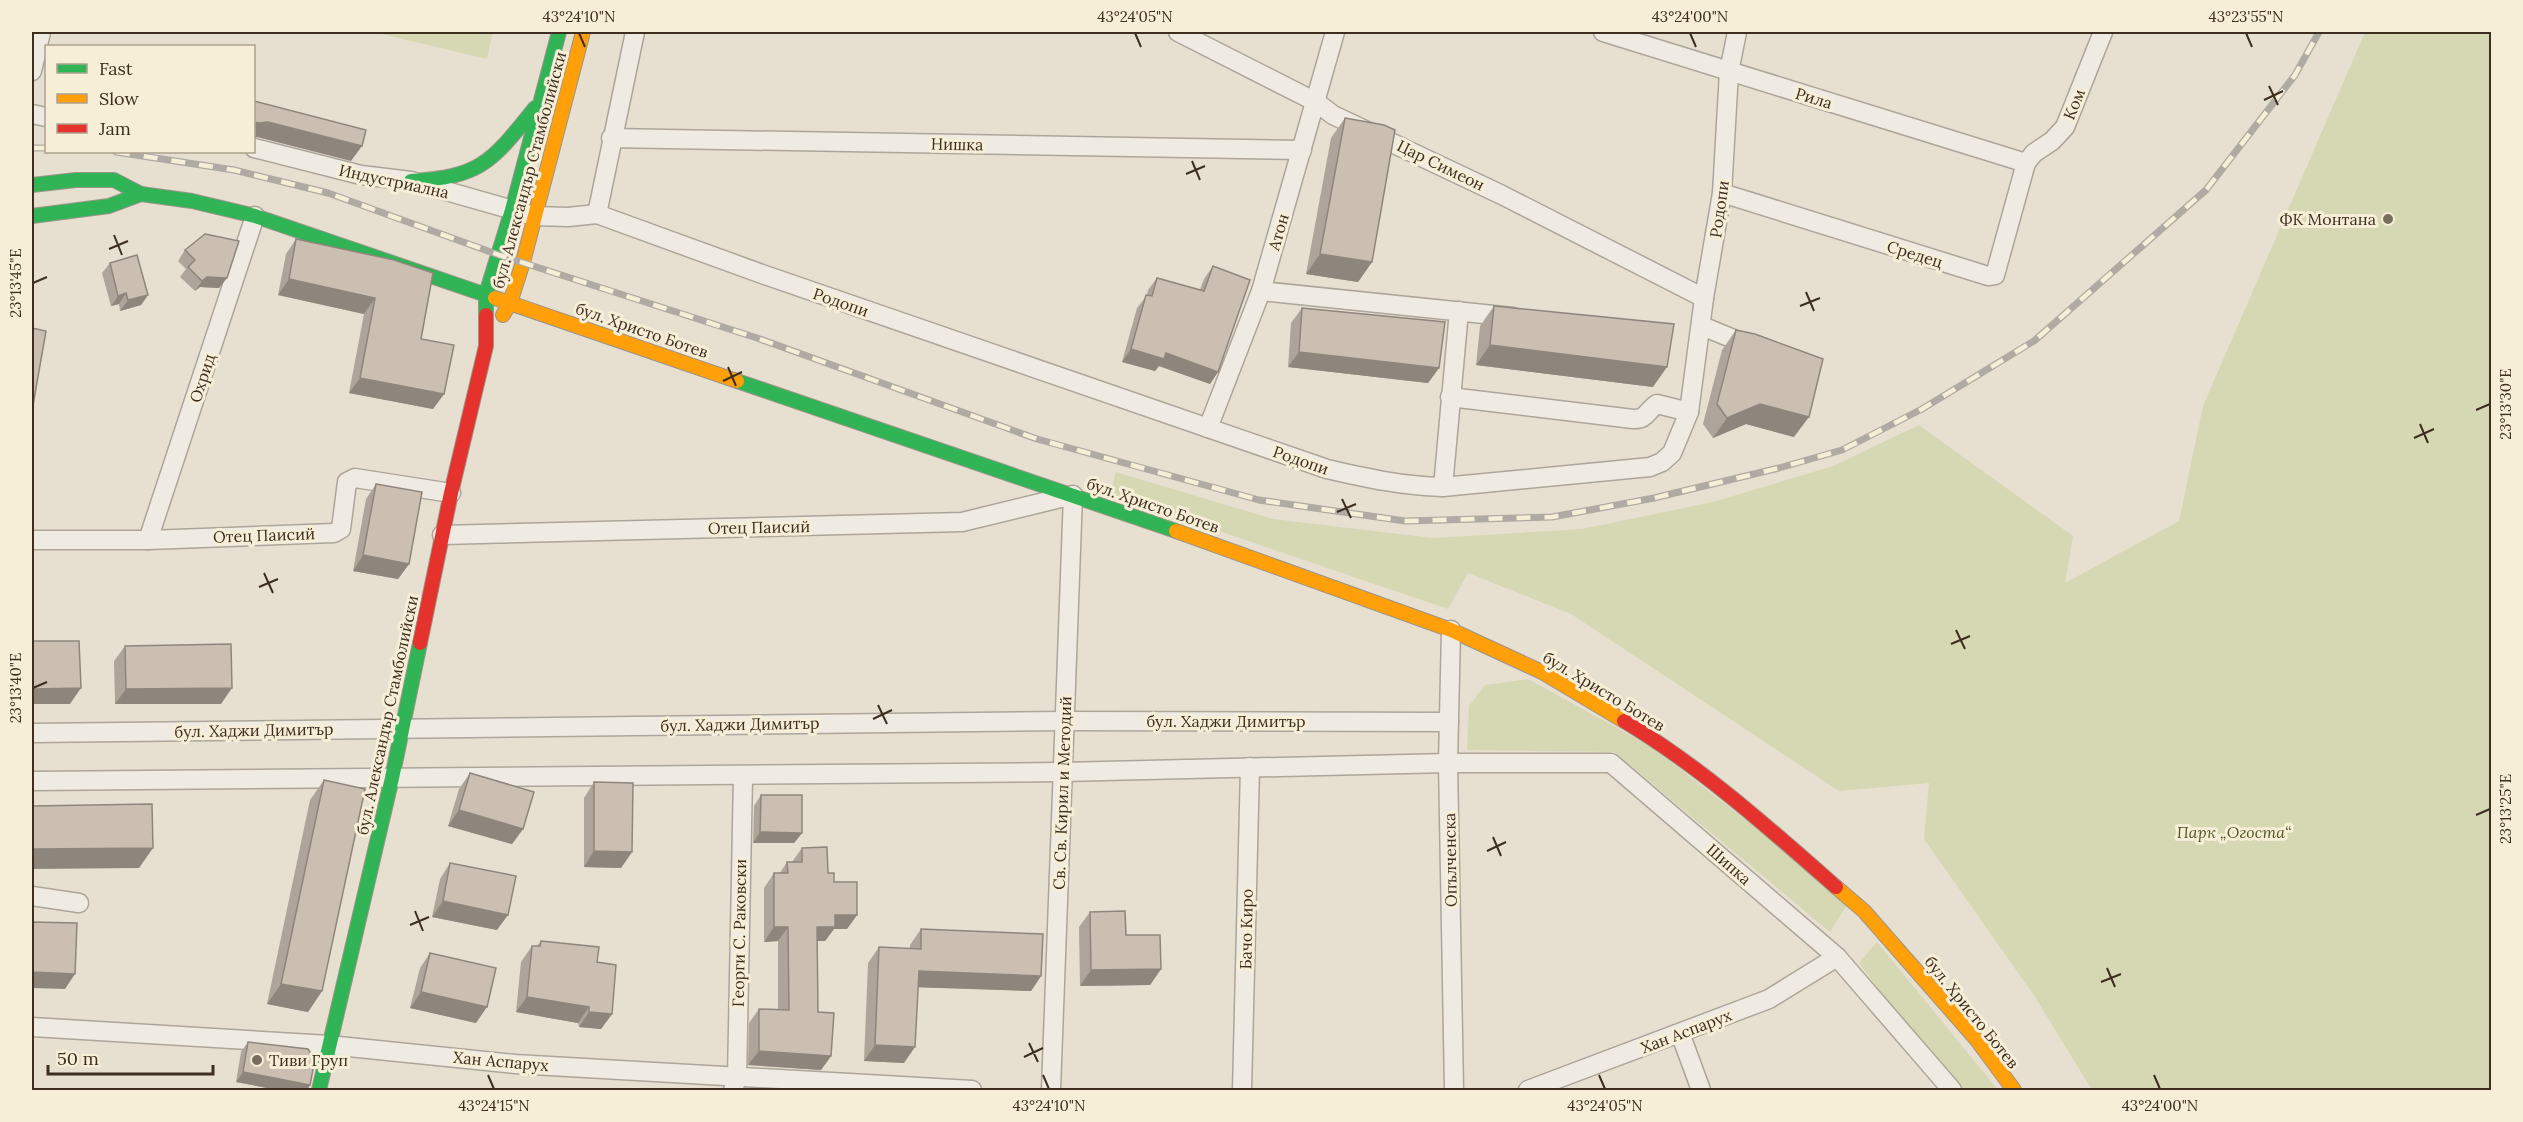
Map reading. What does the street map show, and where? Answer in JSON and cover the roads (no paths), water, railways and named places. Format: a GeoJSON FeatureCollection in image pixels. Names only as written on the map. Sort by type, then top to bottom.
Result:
{"type":"FeatureCollection","features":[{"type":"Feature","properties":{"kind":"main road","name":"бул. Александър Стамболийски"},"geometry":{"type":"LineString","coordinates":[[320,1090],[392,777],[442,535],[486,346],[486,294],[512,210],[559,32]]}},
{"type":"Feature","properties":{"kind":"main road","name":"бул. Александър Стамболийски"},"geometry":{"type":"LineString","coordinates":[[486,346],[510,303],[583,32]]}},
{"type":"Feature","properties":{"kind":"main road"},"geometry":{"type":"LineString","coordinates":[[411,181],[452,178],[481,167],[508,142],[542,99]]}},
{"type":"Feature","properties":{"kind":"main road","name":"бул. Христо Ботев"},"geometry":{"type":"LineString","coordinates":[[32,185],[75,180],[114,180],[141,194],[192,201],[255,216],[1073,495],[1451,630],[1542,672],[1656,740],[1755,816],[1864,911],[1977,1040],[2014,1090]]}},
{"type":"Feature","properties":{"kind":"main road","name":"бул. Христо Ботев"},"geometry":{"type":"LineString","coordinates":[[32,216],[109,206],[141,194]]}},
{"type":"Feature","properties":{"kind":"street"},"geometry":{"type":"LineString","coordinates":[[32,71],[41,32]]}},
{"type":"Feature","properties":{"kind":"street"},"geometry":{"type":"LineString","coordinates":[[597,214],[611,138],[635,32]]}},
{"type":"Feature","properties":{"kind":"street","name":"Цар Симеон"},"geometry":{"type":"LineString","coordinates":[[1178,32],[1316,102],[1333,115],[1502,195],[1704,298]]}},
{"type":"Feature","properties":{"kind":"street","name":"Атон"},"geometry":{"type":"LineString","coordinates":[[1208,428],[1262,291],[1335,32]]}},
{"type":"Feature","properties":{"kind":"street","name":"Рила"},"geometry":{"type":"LineString","coordinates":[[1603,32],[2026,163]]}},
{"type":"Feature","properties":{"kind":"street","name":"Родопи"},"geometry":{"type":"LineString","coordinates":[[534,216],[568,217],[597,214],[762,274],[1326,469],[1379,482],[1443,487],[1650,467],[1662,462],[1672,453],[1689,412],[1704,298],[1722,193],[1730,72],[1737,32]]}},
{"type":"Feature","properties":{"kind":"street","name":"Ком"},"geometry":{"type":"LineString","coordinates":[[2026,163],[2034,153],[2052,141],[2065,127],[2103,32]]}},
{"type":"Feature","properties":{"kind":"street","name":"Нишка"},"geometry":{"type":"LineString","coordinates":[[611,138],[1302,150]]}},
{"type":"Feature","properties":{"kind":"street","name":"Индустриална"},"geometry":{"type":"LineString","coordinates":[[255,148],[361,175],[411,181],[534,216]]}},
{"type":"Feature","properties":{"kind":"street","name":"Средец"},"geometry":{"type":"LineString","coordinates":[[1722,193],[1992,277],[1998,272],[2026,163]]}},
{"type":"Feature","properties":{"kind":"street","name":"Охрид"},"geometry":{"type":"LineString","coordinates":[[148,540],[255,216]]}},
{"type":"Feature","properties":{"kind":"street"},"geometry":{"type":"LineString","coordinates":[[1262,291],[1529,319]]}},
{"type":"Feature","properties":{"kind":"street"},"geometry":{"type":"LineString","coordinates":[[1443,487],[1459,311]]}},
{"type":"Feature","properties":{"kind":"street"},"geometry":{"type":"LineString","coordinates":[[1702,326],[1770,354]]}},
{"type":"Feature","properties":{"kind":"street"},"geometry":{"type":"LineString","coordinates":[[1450,396],[1640,420],[1646,417],[1656,404],[1689,412]]}},
{"type":"Feature","properties":{"kind":"street","name":"Отец Паисий"},"geometry":{"type":"LineString","coordinates":[[32,540],[148,540],[338,532],[341,529],[347,482],[355,477],[451,494]]}},
{"type":"Feature","properties":{"kind":"street","name":"Отец Паисий"},"geometry":{"type":"LineString","coordinates":[[442,535],[962,522],[1073,495]]}},
{"type":"Feature","properties":{"kind":"street","name":"Св. Св. Кирил и Методий"},"geometry":{"type":"LineString","coordinates":[[1051,1090],[1073,495]]}},
{"type":"Feature","properties":{"kind":"street","name":"Опълченска"},"geometry":{"type":"LineString","coordinates":[[1451,630],[1448,763],[1454,1090]]}},
{"type":"Feature","properties":{"kind":"street","name":"бул. Хаджи Димитър"},"geometry":{"type":"LineString","coordinates":[[32,733],[1064,721],[1449,722]]}},
{"type":"Feature","properties":{"kind":"street"},"geometry":{"type":"LineString","coordinates":[[32,781],[1062,772],[1448,763]]}},
{"type":"Feature","properties":{"kind":"street","name":"Шипка"},"geometry":{"type":"LineString","coordinates":[[1448,763],[1611,763],[1837,957],[1952,1090]]}},
{"type":"Feature","properties":{"kind":"street","name":"Бачо Киро"},"geometry":{"type":"LineString","coordinates":[[1242,1090],[1250,767]]}},
{"type":"Feature","properties":{"kind":"street","name":"Георги С. Раковски"},"geometry":{"type":"LineString","coordinates":[[735,1084],[743,776]]}},
{"type":"Feature","properties":{"kind":"street"},"geometry":{"type":"LineString","coordinates":[[32,896],[79,903]]}},
{"type":"Feature","properties":{"kind":"street","name":"Хан Аспарух"},"geometry":{"type":"LineString","coordinates":[[1528,1090],[1769,999],[1837,957]]}},
{"type":"Feature","properties":{"kind":"street","name":"Хан Аспарух"},"geometry":{"type":"LineString","coordinates":[[32,1027],[329,1045],[735,1084],[972,1090]]}},
{"type":"Feature","properties":{"kind":"street"},"geometry":{"type":"LineString","coordinates":[[1680,1033],[1701,1090]]}},
{"type":"Feature","properties":{"kind":"railway"},"geometry":{"type":"LineString","coordinates":[[123,153],[234,170],[328,193],[499,255],[757,338],[1037,439],[1259,500],[1405,521],[1552,517],[1654,498],[1779,468],[1842,450],[1922,409],[2034,341],[2206,190],[2295,75],[2319,32]]}},
{"type":"Feature","properties":{"kind":"railway"},"geometry":{"type":"LineString","coordinates":[[32,148],[45,148]]}},
{"type":"Feature","properties":{"kind":"place","name":"ФК Монтана"},"geometry":{"type":"Point","coordinates":[2388,219]}},
{"type":"Feature","properties":{"kind":"place","name":"Тиви Груп"},"geometry":{"type":"Point","coordinates":[257,1060]}},
{"type":"Feature","properties":{"kind":"park label","name":"Парк „Огоста“"},"geometry":{"type":"Point","coordinates":[2234,832]}}]}
